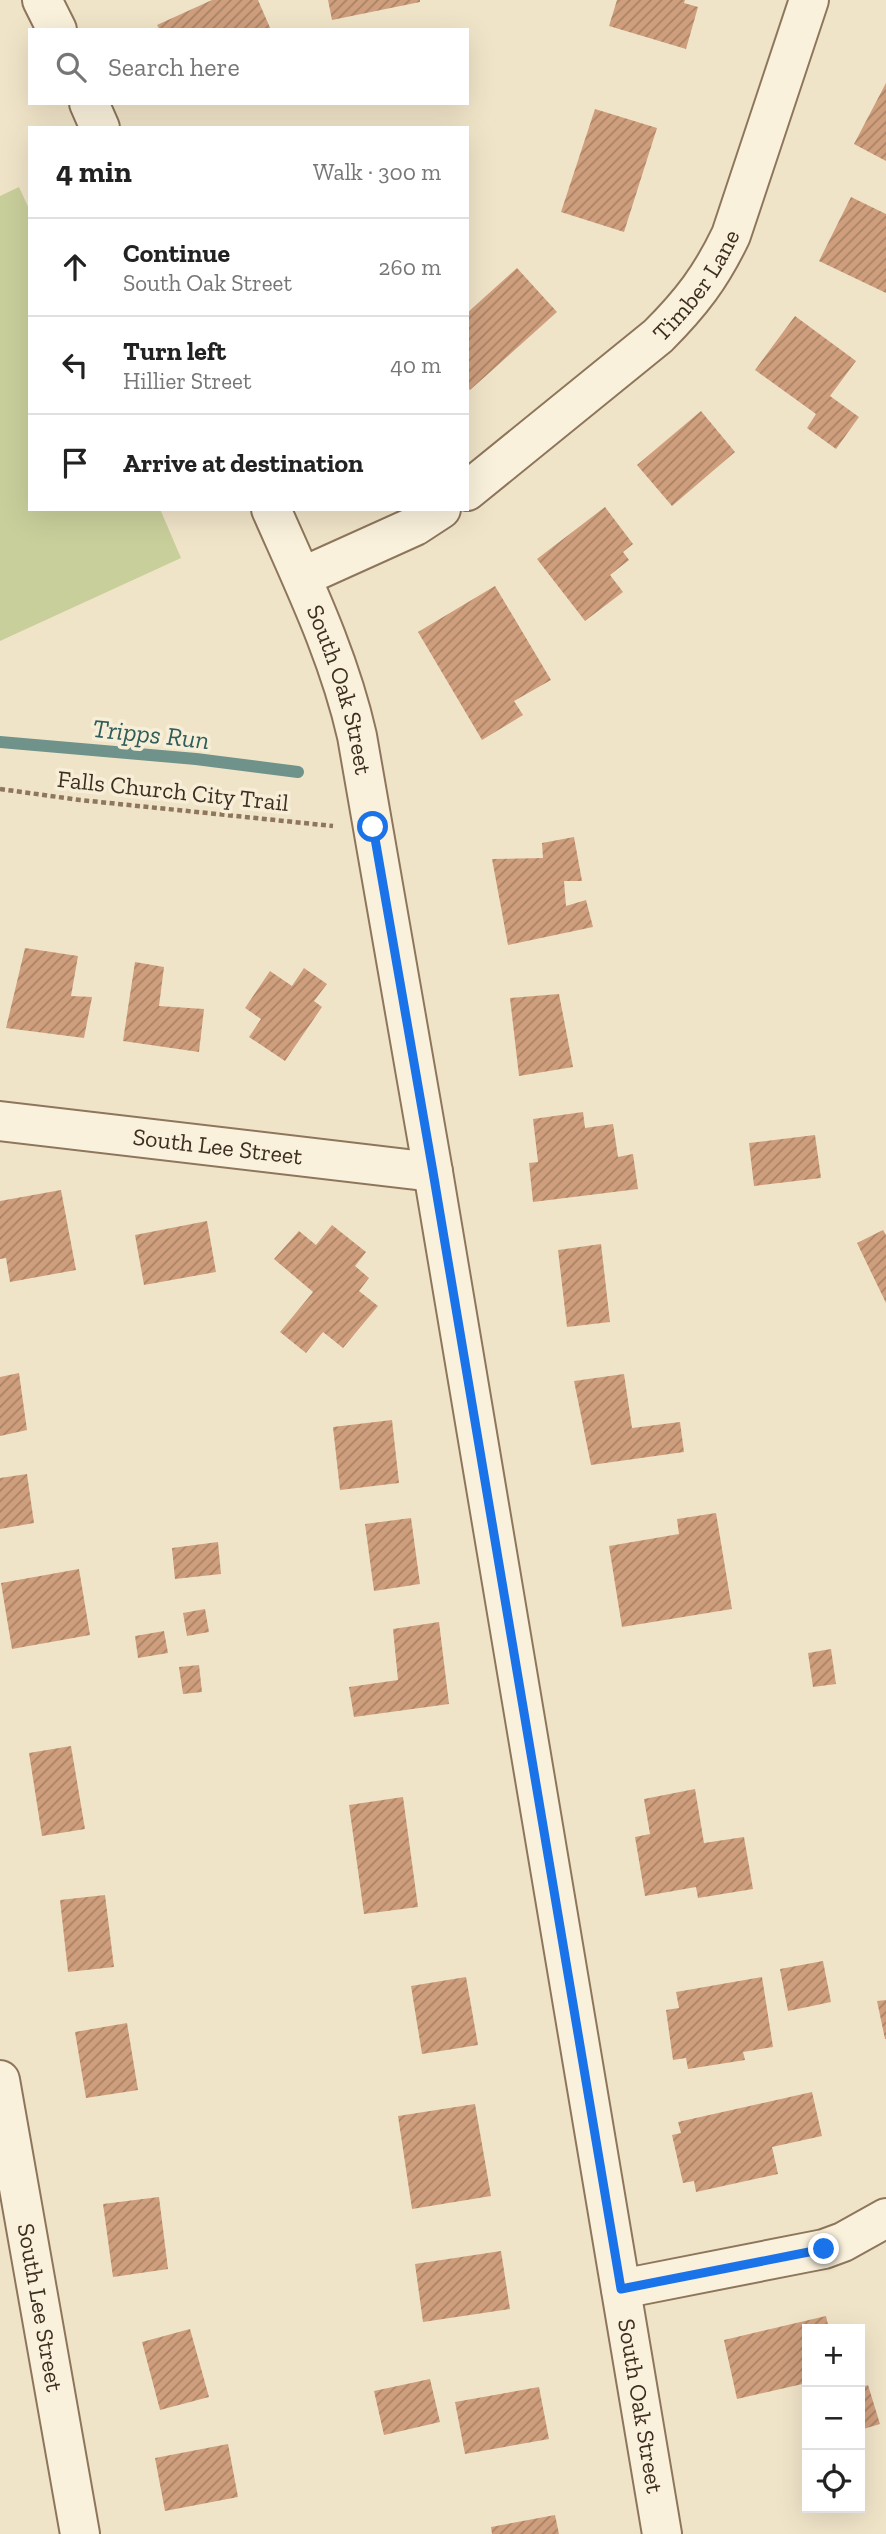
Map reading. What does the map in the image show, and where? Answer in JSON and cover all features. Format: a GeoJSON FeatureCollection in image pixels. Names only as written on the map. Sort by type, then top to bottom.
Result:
{"type":"FeatureCollection","features":[{"type":"Feature","properties":{"kind":"street"},"geometry":{"type":"LineString","coordinates":[[43,0],[56,28]]}},
{"type":"Feature","properties":{"kind":"street","name":"Timber Lane"},"geometry":{"type":"LineString","coordinates":[[469,489],[658,336],[685,309],[714,270],[731,235],[809,0]]}},
{"type":"Feature","properties":{"kind":"street"},"geometry":{"type":"LineString","coordinates":[[90,105],[99,126]]}},
{"type":"Feature","properties":{"kind":"street","name":"South Oak Street"},"geometry":{"type":"LineString","coordinates":[[272,511],[338,666],[350,704],[361,756],[355,816],[433,1172],[662,2534]]}},
{"type":"Feature","properties":{"kind":"street"},"geometry":{"type":"LineString","coordinates":[[302,577],[415,526],[438,511]]}},
{"type":"Feature","properties":{"kind":"street","name":"South Lee Street"},"geometry":{"type":"LineString","coordinates":[[0,1121],[433,1172]]}},
{"type":"Feature","properties":{"kind":"street","name":"South Lee Street"},"geometry":{"type":"LineString","coordinates":[[0,2080],[80,2534]]}},
{"type":"Feature","properties":{"kind":"street"},"geometry":{"type":"LineString","coordinates":[[621,2289],[824,2249],[844,2242],[886,2218]]}},
{"type":"Feature","properties":{"kind":"path","name":"Falls Church City Trail"},"geometry":{"type":"LineString","coordinates":[[0,789],[80,800],[355,816]]}},
{"type":"Feature","properties":{"kind":"green space"},"geometry":{"type":"Polygon","coordinates":[[[19,187],[28,207],[28,511],[161,511],[181,558],[0,641],[0,196],[19,187]]]}},
{"type":"Feature","properties":{"kind":"building"},"geometry":{"type":"Polygon","coordinates":[[[212,0],[258,0],[270,28],[159,28],[157,25],[212,0]]]}},
{"type":"Feature","properties":{"kind":"building"},"geometry":{"type":"Polygon","coordinates":[[[328,0],[420,0],[420,2],[332,20],[328,0]]]}},
{"type":"Feature","properties":{"kind":"building"},"geometry":{"type":"Polygon","coordinates":[[[617,0],[685,0],[684,3],[698,7],[686,49],[609,26],[617,0]]]}},
{"type":"Feature","properties":{"kind":"building"},"geometry":{"type":"Polygon","coordinates":[[[886,83],[886,161],[854,144],[886,83]]]}},
{"type":"Feature","properties":{"kind":"building"},"geometry":{"type":"Polygon","coordinates":[[[595,109],[657,128],[624,232],[561,212],[595,109]]]}},
{"type":"Feature","properties":{"kind":"building"},"geometry":{"type":"Polygon","coordinates":[[[851,197],[886,214],[886,293],[819,261],[851,197]]]}},
{"type":"Feature","properties":{"kind":"building"},"geometry":{"type":"Polygon","coordinates":[[[517,268],[557,312],[470,390],[469,311],[517,268]]]}},
{"type":"Feature","properties":{"kind":"building"},"geometry":{"type":"Polygon","coordinates":[[[795,316],[856,361],[830,396],[859,417],[836,449],[807,428],[816,414],[755,370],[795,316]]]}},
{"type":"Feature","properties":{"kind":"building"},"geometry":{"type":"Polygon","coordinates":[[[701,411],[735,452],[672,506],[637,465],[701,411]]]}},
{"type":"Feature","properties":{"kind":"building"},"geometry":{"type":"Polygon","coordinates":[[[605,507],[633,544],[623,552],[629,560],[610,575],[623,592],[585,621],[537,559],[605,507]]]}},
{"type":"Feature","properties":{"kind":"building"},"geometry":{"type":"Polygon","coordinates":[[[495,586],[551,680],[514,701],[523,715],[482,740],[418,632],[495,586]]]}},
{"type":"Feature","properties":{"kind":"building"},"geometry":{"type":"Polygon","coordinates":[[[574,837],[582,881],[564,881],[566,906],[586,900],[593,927],[508,945],[492,859],[543,858],[542,843],[574,837]]]}},
{"type":"Feature","properties":{"kind":"building"},"geometry":{"type":"Polygon","coordinates":[[[25,948],[78,956],[71,996],[92,997],[84,1038],[6,1028],[25,948]]]}},
{"type":"Feature","properties":{"kind":"building"},"geometry":{"type":"Polygon","coordinates":[[[135,962],[164,967],[159,1006],[204,1009],[199,1052],[123,1041],[135,962]]]}},
{"type":"Feature","properties":{"kind":"building"},"geometry":{"type":"Polygon","coordinates":[[[304,968],[327,984],[314,1001],[322,1007],[285,1061],[249,1037],[261,1019],[245,1008],[270,971],[292,986],[304,968]]]}},
{"type":"Feature","properties":{"kind":"building"},"geometry":{"type":"Polygon","coordinates":[[[559,994],[573,1067],[519,1076],[510,998],[559,994]]]}},
{"type":"Feature","properties":{"kind":"building"},"geometry":{"type":"Polygon","coordinates":[[[583,1112],[585,1128],[613,1124],[618,1157],[633,1154],[638,1189],[533,1202],[529,1163],[538,1162],[533,1119],[583,1112]]]}},
{"type":"Feature","properties":{"kind":"building"},"geometry":{"type":"Polygon","coordinates":[[[815,1135],[821,1178],[754,1186],[749,1143],[815,1135]]]}},
{"type":"Feature","properties":{"kind":"building"},"geometry":{"type":"Polygon","coordinates":[[[61,1190],[76,1270],[10,1282],[6,1258],[0,1259],[0,1201],[61,1190]]]}},
{"type":"Feature","properties":{"kind":"building"},"geometry":{"type":"Polygon","coordinates":[[[207,1221],[216,1272],[144,1285],[135,1235],[207,1221]]]}},
{"type":"Feature","properties":{"kind":"building"},"geometry":{"type":"Polygon","coordinates":[[[332,1225],[366,1252],[355,1266],[369,1278],[359,1291],[378,1306],[343,1348],[323,1332],[306,1353],[280,1332],[313,1292],[274,1259],[299,1231],[316,1245],[332,1225]]]}},
{"type":"Feature","properties":{"kind":"building"},"geometry":{"type":"Polygon","coordinates":[[[883,1230],[886,1235],[886,1303],[857,1243],[883,1230]]]}},
{"type":"Feature","properties":{"kind":"building"},"geometry":{"type":"Polygon","coordinates":[[[601,1244],[610,1322],[567,1327],[558,1250],[601,1244]]]}},
{"type":"Feature","properties":{"kind":"building"},"geometry":{"type":"Polygon","coordinates":[[[19,1373],[27,1430],[0,1436],[0,1377],[19,1373]]]}},
{"type":"Feature","properties":{"kind":"building"},"geometry":{"type":"Polygon","coordinates":[[[624,1374],[632,1428],[680,1422],[684,1452],[591,1465],[574,1381],[624,1374]]]}},
{"type":"Feature","properties":{"kind":"building"},"geometry":{"type":"Polygon","coordinates":[[[392,1420],[399,1483],[340,1490],[333,1427],[392,1420]]]}},
{"type":"Feature","properties":{"kind":"building"},"geometry":{"type":"Polygon","coordinates":[[[27,1474],[34,1523],[0,1529],[0,1478],[27,1474]]]}},
{"type":"Feature","properties":{"kind":"building"},"geometry":{"type":"Polygon","coordinates":[[[716,1513],[732,1609],[622,1627],[609,1546],[679,1534],[677,1519],[716,1513]]]}},
{"type":"Feature","properties":{"kind":"building"},"geometry":{"type":"Polygon","coordinates":[[[411,1518],[420,1584],[374,1591],[365,1524],[411,1518]]]}},
{"type":"Feature","properties":{"kind":"building"},"geometry":{"type":"Polygon","coordinates":[[[218,1542],[221,1574],[175,1579],[172,1548],[218,1542]]]}},
{"type":"Feature","properties":{"kind":"building"},"geometry":{"type":"Polygon","coordinates":[[[79,1569],[90,1635],[12,1649],[1,1583],[79,1569]]]}},
{"type":"Feature","properties":{"kind":"building"},"geometry":{"type":"Polygon","coordinates":[[[205,1609],[209,1632],[187,1636],[183,1613],[205,1609]]]}},
{"type":"Feature","properties":{"kind":"building"},"geometry":{"type":"Polygon","coordinates":[[[439,1622],[449,1704],[354,1717],[349,1687],[398,1680],[393,1629],[439,1622]]]}},
{"type":"Feature","properties":{"kind":"building"},"geometry":{"type":"Polygon","coordinates":[[[164,1631],[168,1653],[138,1658],[135,1636],[164,1631]]]}},
{"type":"Feature","properties":{"kind":"building"},"geometry":{"type":"Polygon","coordinates":[[[831,1649],[836,1684],[813,1687],[808,1653],[831,1649]]]}},
{"type":"Feature","properties":{"kind":"building"},"geometry":{"type":"Polygon","coordinates":[[[199,1665],[202,1692],[183,1694],[179,1667],[199,1665]]]}},
{"type":"Feature","properties":{"kind":"building"},"geometry":{"type":"Polygon","coordinates":[[[71,1746],[85,1829],[42,1836],[29,1753],[71,1746]]]}},
{"type":"Feature","properties":{"kind":"building"},"geometry":{"type":"Polygon","coordinates":[[[695,1789],[704,1843],[744,1837],[753,1889],[698,1898],[696,1887],[645,1896],[635,1837],[650,1834],[644,1799],[695,1789]]]}},
{"type":"Feature","properties":{"kind":"building"},"geometry":{"type":"Polygon","coordinates":[[[403,1797],[418,1907],[364,1914],[349,1805],[403,1797]]]}},
{"type":"Feature","properties":{"kind":"building"},"geometry":{"type":"Polygon","coordinates":[[[105,1895],[114,1967],[68,1972],[60,1900],[105,1895]]]}},
{"type":"Feature","properties":{"kind":"building"},"geometry":{"type":"Polygon","coordinates":[[[823,1961],[831,2002],[788,2011],[780,1969],[823,1961]]]}},
{"type":"Feature","properties":{"kind":"building"},"geometry":{"type":"Polygon","coordinates":[[[466,1977],[478,2045],[422,2054],[411,1986],[466,1977]]]}},
{"type":"Feature","properties":{"kind":"building"},"geometry":{"type":"Polygon","coordinates":[[[762,1977],[773,2047],[743,2052],[745,2060],[688,2069],[686,2058],[673,2060],[666,2010],[679,2008],[676,1992],[762,1977]]]}},
{"type":"Feature","properties":{"kind":"building"},"geometry":{"type":"Polygon","coordinates":[[[886,2000],[886,2039],[885,2039],[877,2001],[886,2000]]]}},
{"type":"Feature","properties":{"kind":"building"},"geometry":{"type":"Polygon","coordinates":[[[127,2023],[138,2090],[86,2098],[75,2032],[127,2023]]]}},
{"type":"Feature","properties":{"kind":"building"},"geometry":{"type":"Polygon","coordinates":[[[812,2092],[822,2136],[772,2147],[778,2174],[696,2192],[694,2181],[683,2183],[672,2135],[681,2133],[678,2122],[812,2092]]]}},
{"type":"Feature","properties":{"kind":"building"},"geometry":{"type":"Polygon","coordinates":[[[475,2104],[491,2196],[412,2209],[398,2116],[475,2104]]]}},
{"type":"Feature","properties":{"kind":"building"},"geometry":{"type":"Polygon","coordinates":[[[159,2197],[168,2269],[113,2277],[103,2204],[159,2197]]]}},
{"type":"Feature","properties":{"kind":"building"},"geometry":{"type":"Polygon","coordinates":[[[501,2251],[510,2309],[423,2322],[415,2264],[501,2251]]]}},
{"type":"Feature","properties":{"kind":"building"},"geometry":{"type":"Polygon","coordinates":[[[826,2316],[828,2324],[802,2324],[802,2384],[737,2399],[724,2340],[826,2316]]]}},
{"type":"Feature","properties":{"kind":"building"},"geometry":{"type":"Polygon","coordinates":[[[190,2329],[209,2397],[160,2410],[142,2342],[190,2329]]]}},
{"type":"Feature","properties":{"kind":"building"},"geometry":{"type":"Polygon","coordinates":[[[430,2379],[440,2422],[384,2435],[374,2391],[430,2379]]]}},
{"type":"Feature","properties":{"kind":"building"},"geometry":{"type":"Polygon","coordinates":[[[868,2385],[880,2424],[865,2428],[865,2387],[868,2385]]]}},
{"type":"Feature","properties":{"kind":"building"},"geometry":{"type":"Polygon","coordinates":[[[539,2387],[549,2439],[465,2454],[455,2402],[539,2387]]]}},
{"type":"Feature","properties":{"kind":"building"},"geometry":{"type":"Polygon","coordinates":[[[228,2444],[238,2497],[165,2511],[155,2458],[228,2444]]]}},
{"type":"Feature","properties":{"kind":"building"},"geometry":{"type":"Polygon","coordinates":[[[555,2515],[559,2534],[492,2534],[491,2527],[555,2515]]]}},
{"type":"Feature","properties":{"kind":"waterway","name":"Tripps Run"},"geometry":{"type":"LineString","coordinates":[[0,742],[196,759],[298,772]]}},
{"type":"Feature","properties":{"kind":"route"},"geometry":{"type":"LineString","coordinates":[[373,827],[621,2289],[824,2249]]}}]}
